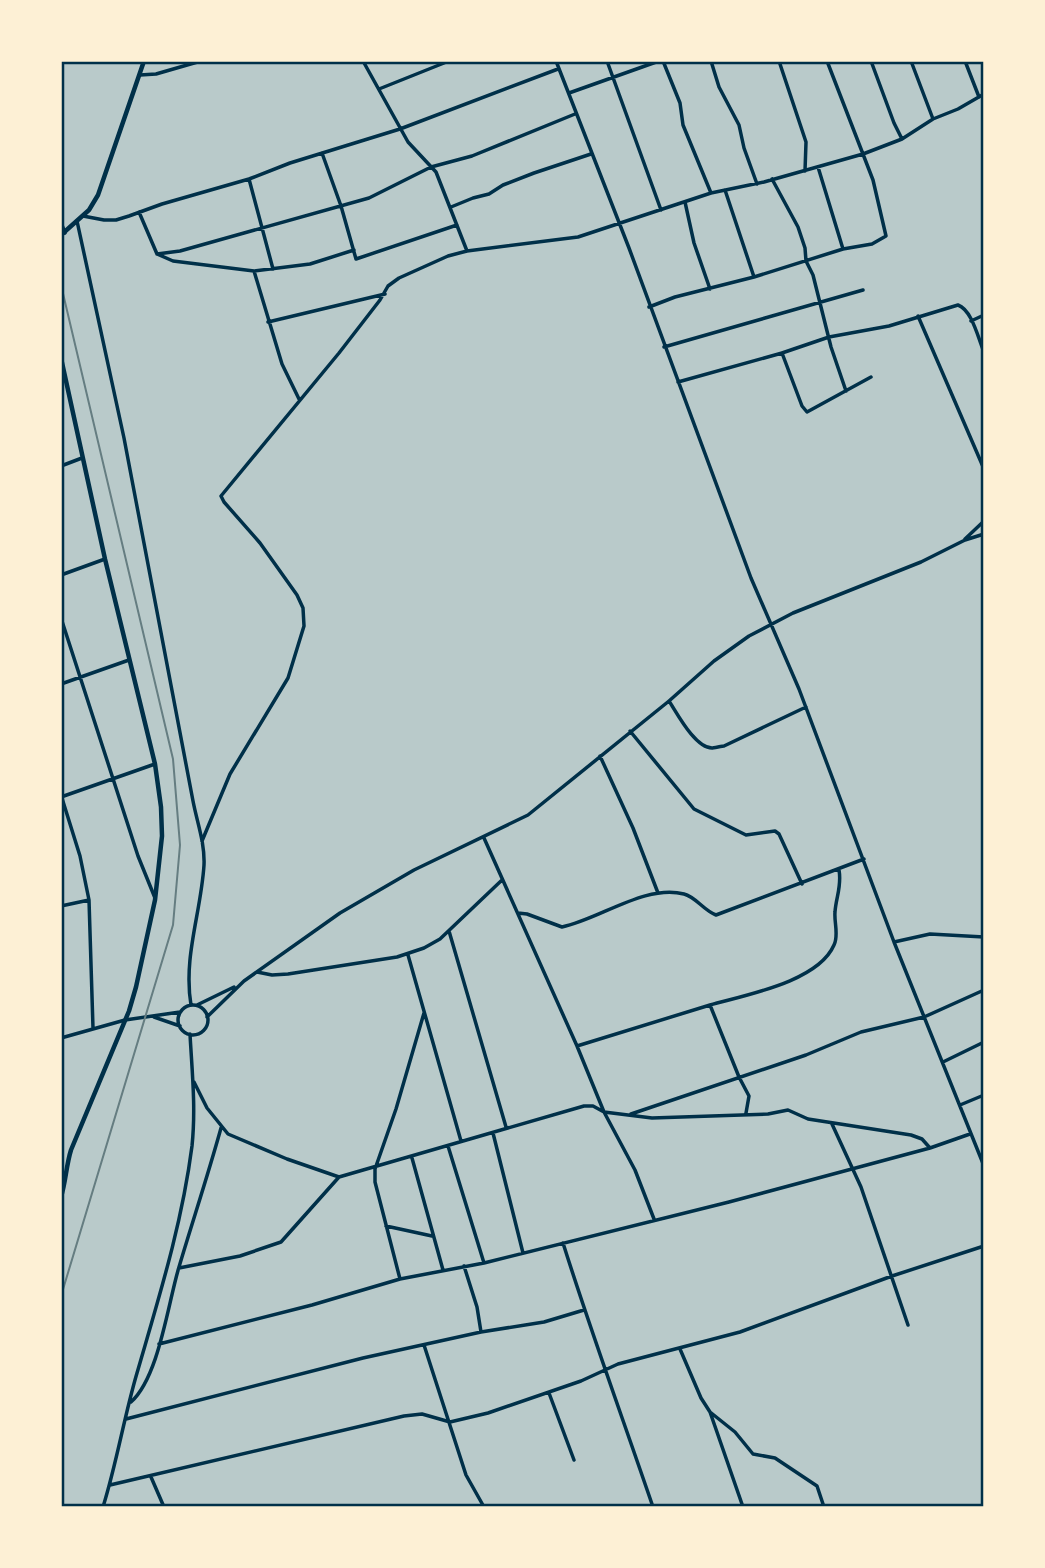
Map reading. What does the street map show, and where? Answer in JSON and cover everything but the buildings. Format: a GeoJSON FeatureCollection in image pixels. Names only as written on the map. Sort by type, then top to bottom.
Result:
{"type":"FeatureCollection","features":[{"type":"Feature","properties":{"kind":"street"},"geometry":{"type":"LineString","coordinates":[[63,234],[83,216],[98,195],[144,61]]}},
{"type":"Feature","properties":{"kind":"street"},"geometry":{"type":"LineString","coordinates":[[140,75],[156,74],[201,61]]}},
{"type":"Feature","properties":{"kind":"street"},"geometry":{"type":"LineString","coordinates":[[363,61],[408,142],[436,172],[467,251]]}},
{"type":"Feature","properties":{"kind":"street"},"geometry":{"type":"LineString","coordinates":[[379,89],[449,61]]}},
{"type":"Feature","properties":{"kind":"street"},"geometry":{"type":"LineString","coordinates":[[556,61],[677,383],[806,706],[894,942],[984,1166]]}},
{"type":"Feature","properties":{"kind":"street"},"geometry":{"type":"LineString","coordinates":[[607,61],[660,210]]}},
{"type":"Feature","properties":{"kind":"street"},"geometry":{"type":"LineString","coordinates":[[569,93],[611,76],[661,61],[680,103],[683,125],[711,193]]}},
{"type":"Feature","properties":{"kind":"street"},"geometry":{"type":"LineString","coordinates":[[711,61],[719,87],[739,125],[757,184]]}},
{"type":"Feature","properties":{"kind":"street"},"geometry":{"type":"LineString","coordinates":[[779,61],[806,142],[805,171]]}},
{"type":"Feature","properties":{"kind":"street"},"geometry":{"type":"LineString","coordinates":[[649,307],[843,248],[873,244],[886,236],[878,196],[827,61]]}},
{"type":"Feature","properties":{"kind":"street"},"geometry":{"type":"LineString","coordinates":[[871,61],[902,139]]}},
{"type":"Feature","properties":{"kind":"street"},"geometry":{"type":"LineString","coordinates":[[911,61],[933,119]]}},
{"type":"Feature","properties":{"kind":"street"},"geometry":{"type":"LineString","coordinates":[[202,841],[230,774],[288,678],[304,625],[303,608],[297,595],[268,553],[221,496],[385,294],[388,286],[399,278],[448,256],[467,251],[567,239],[711,193],[757,184],[863,154],[902,139],[933,119],[981,96],[965,61]]}},
{"type":"Feature","properties":{"kind":"street"},"geometry":{"type":"LineString","coordinates":[[83,216],[116,220],[249,179],[400,129],[558,69]]}},
{"type":"Feature","properties":{"kind":"street"},"geometry":{"type":"LineString","coordinates":[[157,254],[180,251],[369,198],[431,167],[471,156],[576,114]]}},
{"type":"Feature","properties":{"kind":"street"},"geometry":{"type":"LineString","coordinates":[[322,153],[356,259],[457,225]]}},
{"type":"Feature","properties":{"kind":"street"},"geometry":{"type":"LineString","coordinates":[[451,207],[489,194],[503,185],[534,173],[591,154]]}},
{"type":"Feature","properties":{"kind":"street"},"geometry":{"type":"LineString","coordinates":[[818,167],[843,248]]}},
{"type":"Feature","properties":{"kind":"street"},"geometry":{"type":"LineString","coordinates":[[249,179],[273,269]]}},
{"type":"Feature","properties":{"kind":"street"},"geometry":{"type":"LineString","coordinates":[[772,179],[798,228],[805,248],[806,261],[813,275],[846,391]]}},
{"type":"Feature","properties":{"kind":"street"},"geometry":{"type":"LineString","coordinates":[[725,190],[754,276]]}},
{"type":"Feature","properties":{"kind":"street"},"geometry":{"type":"LineString","coordinates":[[685,202],[694,243],[710,289]]}},
{"type":"Feature","properties":{"kind":"street"},"geometry":{"type":"LineString","coordinates":[[139,212],[157,254],[173,261],[254,271],[310,264],[354,250]]}},
{"type":"Feature","properties":{"kind":"street"},"geometry":{"type":"LineString","coordinates":[[77,221],[124,438],[202,841],[204,866],[193,928],[188,978],[194,1005]]}},
{"type":"Feature","properties":{"kind":"street"},"geometry":{"type":"LineString","coordinates":[[61,222],[63,234]]}},
{"type":"Feature","properties":{"kind":"street"},"geometry":{"type":"LineString","coordinates":[[254,271],[282,364],[299,399]]}},
{"type":"Feature","properties":{"kind":"street"},"geometry":{"type":"LineString","coordinates":[[664,347],[863,290]]}},
{"type":"Feature","properties":{"kind":"street"},"geometry":{"type":"LineString","coordinates":[[268,322],[385,294]]}},
{"type":"Feature","properties":{"kind":"street"},"geometry":{"type":"LineString","coordinates":[[677,383],[829,337],[889,326],[960,305],[968,313],[984,352]]}},
{"type":"Feature","properties":{"kind":"street"},"geometry":{"type":"LineString","coordinates":[[971,321],[984,315]]}},
{"type":"Feature","properties":{"kind":"street"},"geometry":{"type":"LineString","coordinates":[[918,316],[984,469]]}},
{"type":"Feature","properties":{"kind":"street"},"geometry":{"type":"LineString","coordinates":[[782,353],[804,411],[814,409],[871,377]]}},
{"type":"Feature","properties":{"kind":"street"},"geometry":{"type":"LineString","coordinates":[[61,358],[155,764],[162,836],[155,900],[136,987],[125,1020],[63,1168],[65,1184],[61,1197]]}},
{"type":"Feature","properties":{"kind":"street"},"geometry":{"type":"LineString","coordinates":[[61,466],[83,458]]}},
{"type":"Feature","properties":{"kind":"street"},"geometry":{"type":"LineString","coordinates":[[965,540],[984,521]]}},
{"type":"Feature","properties":{"kind":"street"},"geometry":{"type":"LineString","coordinates":[[207,1017],[239,985],[340,913],[414,870],[528,815],[725,653],[771,623],[984,534]]}},
{"type":"Feature","properties":{"kind":"street"},"geometry":{"type":"LineString","coordinates":[[61,575],[106,559]]}},
{"type":"Feature","properties":{"kind":"street"},"geometry":{"type":"LineString","coordinates":[[61,618],[138,856],[155,900]]}},
{"type":"Feature","properties":{"kind":"street"},"geometry":{"type":"LineString","coordinates":[[61,684],[129,660]]}},
{"type":"Feature","properties":{"kind":"street"},"geometry":{"type":"LineString","coordinates":[[669,701],[689,731],[706,747],[712,748],[724,746],[806,706]]}},
{"type":"Feature","properties":{"kind":"street"},"geometry":{"type":"LineString","coordinates":[[630,731],[694,809],[746,835],[775,831],[779,834],[802,884]]}},
{"type":"Feature","properties":{"kind":"street"},"geometry":{"type":"LineString","coordinates":[[600,755],[658,893]]}},
{"type":"Feature","properties":{"kind":"street"},"geometry":{"type":"LineString","coordinates":[[93,1028],[89,900],[80,856],[61,796],[155,764]]}},
{"type":"Feature","properties":{"kind":"street"},"geometry":{"type":"LineString","coordinates":[[484,837],[578,1046],[604,1112],[635,1170],[654,1219]]}},
{"type":"Feature","properties":{"kind":"street"},"geometry":{"type":"LineString","coordinates":[[517,913],[562,927],[658,893],[689,896],[705,911],[716,915],[864,859]]}},
{"type":"Feature","properties":{"kind":"street"},"geometry":{"type":"LineString","coordinates":[[578,1046],[781,984],[810,971],[825,958],[835,944],[835,909],[841,888],[839,869]]}},
{"type":"Feature","properties":{"kind":"street"},"geometry":{"type":"LineString","coordinates":[[257,972],[288,974],[408,954],[432,944],[449,931],[502,880]]}},
{"type":"Feature","properties":{"kind":"street"},"geometry":{"type":"LineString","coordinates":[[61,906],[89,900]]}},
{"type":"Feature","properties":{"kind":"street"},"geometry":{"type":"LineString","coordinates":[[449,931],[506,1128]]}},
{"type":"Feature","properties":{"kind":"street"},"geometry":{"type":"LineString","coordinates":[[894,942],[920,934],[984,937]]}},
{"type":"Feature","properties":{"kind":"street"},"geometry":{"type":"LineString","coordinates":[[408,954],[461,1141]]}},
{"type":"Feature","properties":{"kind":"street"},"geometry":{"type":"LineString","coordinates":[[61,1038],[125,1020],[180,1012],[239,985]]}},
{"type":"Feature","properties":{"kind":"street"},"geometry":{"type":"LineString","coordinates":[[629,1115],[806,1055],[862,1032],[924,1017],[984,990]]}},
{"type":"Feature","properties":{"kind":"street"},"geometry":{"type":"LineString","coordinates":[[190,1034],[202,1031],[207,1025],[203,1009],[194,1005]]}},
{"type":"Feature","properties":{"kind":"street"},"geometry":{"type":"LineString","coordinates":[[710,1005],[749,1096],[746,1113]]}},
{"type":"Feature","properties":{"kind":"street"},"geometry":{"type":"LineString","coordinates":[[180,1012],[180,1026]]}},
{"type":"Feature","properties":{"kind":"street"},"geometry":{"type":"LineString","coordinates":[[400,1279],[375,1182],[375,1169],[397,1109],[424,1013]]}},
{"type":"Feature","properties":{"kind":"street"},"geometry":{"type":"LineString","coordinates":[[103,1507],[177,1232],[192,1144],[194,1082],[190,1034],[180,1026],[152,1016]]}},
{"type":"Feature","properties":{"kind":"street"},"geometry":{"type":"LineString","coordinates":[[943,1062],[984,1042]]}},
{"type":"Feature","properties":{"kind":"street"},"geometry":{"type":"LineString","coordinates":[[194,1082],[221,1128],[238,1140],[340,1177],[375,1169],[576,1108],[593,1107],[604,1112],[652,1118],[768,1114],[788,1110],[808,1119],[911,1135],[925,1140],[930,1148]]}},
{"type":"Feature","properties":{"kind":"street"},"geometry":{"type":"LineString","coordinates":[[960,1105],[984,1095]]}},
{"type":"Feature","properties":{"kind":"street"},"geometry":{"type":"LineString","coordinates":[[832,1123],[853,1168],[908,1325]]}},
{"type":"Feature","properties":{"kind":"street"},"geometry":{"type":"LineString","coordinates":[[130,1403],[145,1384],[159,1344],[221,1128]]}},
{"type":"Feature","properties":{"kind":"street"},"geometry":{"type":"LineString","coordinates":[[492,1132],[523,1253]]}},
{"type":"Feature","properties":{"kind":"street"},"geometry":{"type":"LineString","coordinates":[[159,1344],[312,1306],[400,1279],[484,1263],[930,1148],[970,1133]]}},
{"type":"Feature","properties":{"kind":"street"},"geometry":{"type":"LineString","coordinates":[[449,1146],[484,1263]]}},
{"type":"Feature","properties":{"kind":"street"},"geometry":{"type":"LineString","coordinates":[[976,1150],[984,1147]]}},
{"type":"Feature","properties":{"kind":"street"},"geometry":{"type":"LineString","coordinates":[[412,1158],[443,1270]]}},
{"type":"Feature","properties":{"kind":"street"},"geometry":{"type":"LineString","coordinates":[[179,1268],[254,1252],[281,1242],[340,1177]]}},
{"type":"Feature","properties":{"kind":"street"},"geometry":{"type":"LineString","coordinates":[[387,1226],[432,1236]]}},
{"type":"Feature","properties":{"kind":"street"},"geometry":{"type":"LineString","coordinates":[[563,1243],[653,1507]]}},
{"type":"Feature","properties":{"kind":"street"},"geometry":{"type":"LineString","coordinates":[[110,1485],[404,1416],[422,1414],[450,1422],[488,1413],[644,1356],[680,1349],[782,1318],[892,1276],[984,1247]]}},
{"type":"Feature","properties":{"kind":"street"},"geometry":{"type":"LineString","coordinates":[[464,1266],[477,1307],[481,1332]]}},
{"type":"Feature","properties":{"kind":"street"},"geometry":{"type":"LineString","coordinates":[[127,1419],[424,1345],[544,1322],[584,1310]]}},
{"type":"Feature","properties":{"kind":"street"},"geometry":{"type":"LineString","coordinates":[[424,1345],[469,1482],[484,1507]]}},
{"type":"Feature","properties":{"kind":"street"},"geometry":{"type":"LineString","coordinates":[[680,1349],[701,1398],[710,1412],[743,1507]]}},
{"type":"Feature","properties":{"kind":"street"},"geometry":{"type":"LineString","coordinates":[[549,1392],[574,1460]]}},
{"type":"Feature","properties":{"kind":"street"},"geometry":{"type":"LineString","coordinates":[[710,1412],[735,1432],[753,1454],[775,1458],[817,1486],[824,1507]]}},
{"type":"Feature","properties":{"kind":"street"},"geometry":{"type":"LineString","coordinates":[[151,1476],[164,1507]]}},
{"type":"Feature","properties":{"kind":"shaded area"},"geometry":{"type":"Polygon","coordinates":[[[61,61],[984,61],[984,1507],[61,1507],[61,61]]]}},
{"type":"Feature","properties":{"kind":"railway"},"geometry":{"type":"LineString","coordinates":[[61,285],[173,759],[180,845],[173,925],[61,1296]]}}]}
